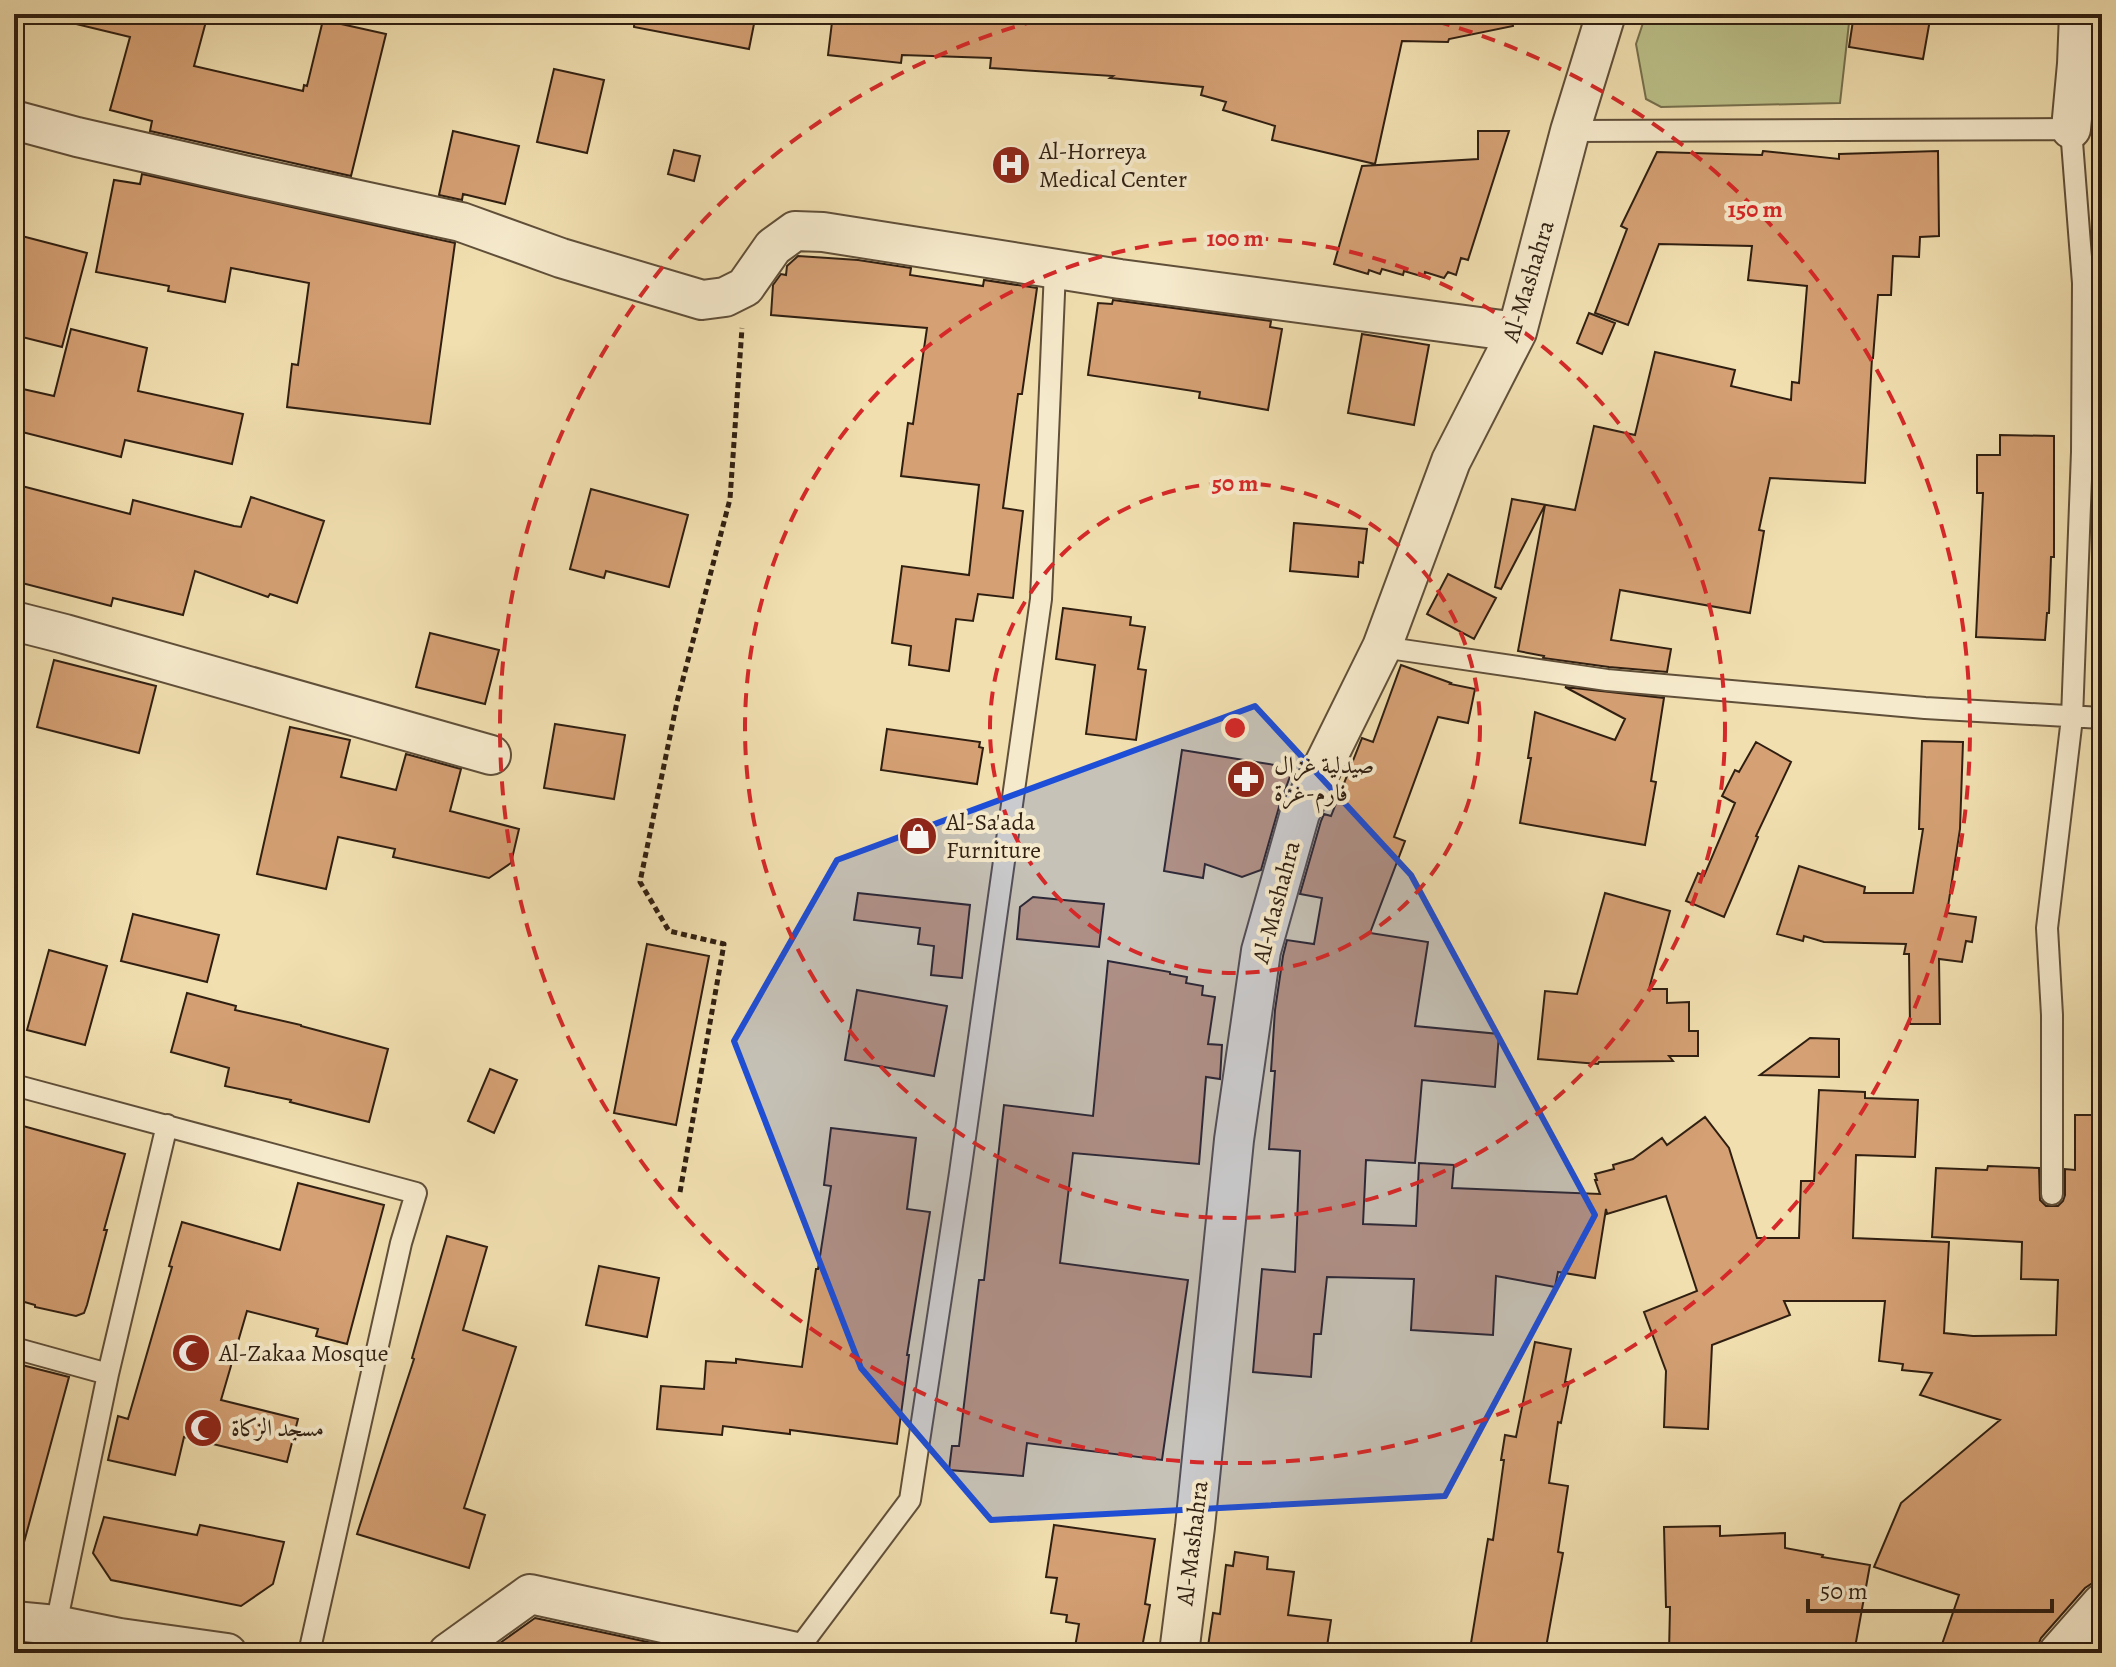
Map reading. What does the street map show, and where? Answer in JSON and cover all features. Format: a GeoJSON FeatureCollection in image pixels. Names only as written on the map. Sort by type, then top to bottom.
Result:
{"type":"FeatureCollection","features":[{"type":"Feature","properties":{"kind":"street","name":"Al-Mashahra"},"geometry":{"type":"LineString","coordinates":[[1179,1653],[1195,1527],[1234,1140],[1261,951],[1300,813],[1382,647],[1451,461],[1517,332],[1570,131],[1606,14]]}},
{"type":"Feature","properties":{"kind":"street"},"geometry":{"type":"LineString","coordinates":[[2071,129],[2090,64],[2079,14]]}},
{"type":"Feature","properties":{"kind":"street"},"geometry":{"type":"LineString","coordinates":[[14,120],[252,177],[461,222],[561,258],[702,300],[725,297],[745,287],[773,247],[795,231],[823,232],[1055,270],[1517,332]]}},
{"type":"Feature","properties":{"kind":"street"},"geometry":{"type":"LineString","coordinates":[[14,621],[491,755]]}},
{"type":"Feature","properties":{"kind":"street"},"geometry":{"type":"LineString","coordinates":[[448,1653],[530,1594],[799,1653]]}},
{"type":"Feature","properties":{"kind":"street"},"geometry":{"type":"LineString","coordinates":[[2058,1653],[2102,1603]]}},
{"type":"Feature","properties":{"kind":"street"},"geometry":{"type":"LineString","coordinates":[[14,1621],[227,1653]]}},
{"type":"Feature","properties":{"kind":"lane"},"geometry":{"type":"LineString","coordinates":[[1570,131],[2071,129],[2093,283],[2082,452],[2072,718],[2047,928],[2052,1015],[2052,1194]]}},
{"type":"Feature","properties":{"kind":"lane"},"geometry":{"type":"LineString","coordinates":[[799,1653],[910,1500],[960,1173],[1041,599],[1055,270]]}},
{"type":"Feature","properties":{"kind":"lane"},"geometry":{"type":"LineString","coordinates":[[1382,647],[1607,680],[1925,708],[2102,718]]}},
{"type":"Feature","properties":{"kind":"lane"},"geometry":{"type":"LineString","coordinates":[[14,1085],[416,1193],[401,1243],[309,1653]]}},
{"type":"Feature","properties":{"kind":"lane"},"geometry":{"type":"LineString","coordinates":[[56,1625],[108,1374],[167,1125]]}},
{"type":"Feature","properties":{"kind":"lane"},"geometry":{"type":"LineString","coordinates":[[14,1348],[108,1374]]}},
{"type":"Feature","properties":{"kind":"path"},"geometry":{"type":"LineString","coordinates":[[680,1192],[724,944],[669,931],[640,882],[677,702],[730,499],[745,287]]}},
{"type":"Feature","properties":{"kind":"highlighted area"},"geometry":{"type":"Polygon","coordinates":[[[1255,706],[1411,875],[1595,1215],[1445,1496],[991,1520],[861,1368],[734,1041],[837,860],[1255,706]]]}},
{"type":"Feature","properties":{"kind":"green space"},"geometry":{"type":"Polygon","coordinates":[[[1646,14],[1850,14],[1840,103],[1661,107],[1646,99],[1636,44],[1646,14]]]}},
{"type":"Feature","properties":{"kind":"building"},"geometry":{"type":"Polygon","coordinates":[[[77,14],[208,14],[194,66],[303,91],[304,85],[307,86],[323,20],[386,34],[351,176],[150,131],[152,121],[110,110],[130,37],[76,24],[77,14]]]}},
{"type":"Feature","properties":{"kind":"building"},"geometry":{"type":"Polygon","coordinates":[[[635,14],[756,14],[749,49],[634,27],[635,14]]]}},
{"type":"Feature","properties":{"kind":"building"},"geometry":{"type":"Polygon","coordinates":[[[833,14],[1512,14],[1513,26],[1449,39],[1448,42],[1402,41],[1375,164],[1272,140],[1275,126],[1223,110],[1226,102],[1201,95],[1203,87],[1110,78],[1113,76],[990,68],[991,58],[902,55],[901,63],[828,55],[833,14]]]}},
{"type":"Feature","properties":{"kind":"building"},"geometry":{"type":"Polygon","coordinates":[[[1854,14],[1931,14],[1923,59],[1849,47],[1854,14]]]}},
{"type":"Feature","properties":{"kind":"building"},"geometry":{"type":"Polygon","coordinates":[[[554,69],[604,80],[587,153],[537,142],[554,69]]]}},
{"type":"Feature","properties":{"kind":"building"},"geometry":{"type":"Polygon","coordinates":[[[453,131],[519,146],[505,204],[463,194],[462,200],[439,195],[453,131]]]}},
{"type":"Feature","properties":{"kind":"building"},"geometry":{"type":"Polygon","coordinates":[[[1478,131],[1509,131],[1468,260],[1461,258],[1456,275],[1448,272],[1444,278],[1425,272],[1424,277],[1382,269],[1380,274],[1369,270],[1368,274],[1334,264],[1362,166],[1478,159],[1478,131]]]}},
{"type":"Feature","properties":{"kind":"building"},"geometry":{"type":"Polygon","coordinates":[[[674,150],[700,156],[694,181],[668,174],[674,150]]]}},
{"type":"Feature","properties":{"kind":"building"},"geometry":{"type":"Polygon","coordinates":[[[1763,151],[1839,159],[1839,154],[1938,151],[1939,236],[1920,237],[1919,257],[1893,256],[1891,295],[1878,295],[1865,483],[1770,478],[1759,530],[1764,531],[1750,613],[1620,590],[1611,640],[1671,649],[1667,672],[1543,658],[1518,651],[1545,505],[1501,589],[1495,587],[1512,499],[1575,510],[1594,426],[1635,435],[1655,352],[1735,370],[1731,386],[1791,400],[1792,382],[1799,383],[1807,286],[1748,280],[1752,246],[1659,244],[1628,325],[1595,313],[1627,229],[1621,226],[1657,152],[1762,155],[1763,151]]]}},
{"type":"Feature","properties":{"kind":"building"},"geometry":{"type":"Polygon","coordinates":[[[142,174],[455,243],[430,424],[287,407],[292,364],[298,365],[309,283],[231,268],[225,302],[168,291],[169,286],[96,272],[114,180],[140,184],[142,174]]]}},
{"type":"Feature","properties":{"kind":"building"},"geometry":{"type":"Polygon","coordinates":[[[14,234],[87,253],[62,347],[14,335],[14,234]]]}},
{"type":"Feature","properties":{"kind":"building"},"geometry":{"type":"Polygon","coordinates":[[[798,256],[911,268],[910,275],[983,286],[984,280],[1037,288],[1022,394],[1018,394],[1003,508],[1023,511],[1013,598],[978,594],[973,621],[956,619],[949,671],[909,665],[911,646],[892,643],[902,566],[969,575],[979,485],[901,476],[908,423],[913,424],[927,328],[771,315],[773,285],[781,274],[786,275],[787,266],[798,256]]]}},
{"type":"Feature","properties":{"kind":"building"},"geometry":{"type":"Polygon","coordinates":[[[1113,300],[1271,321],[1270,327],[1282,329],[1268,410],[1199,398],[1200,392],[1088,375],[1098,303],[1112,304],[1113,300]]]}},
{"type":"Feature","properties":{"kind":"building"},"geometry":{"type":"Polygon","coordinates":[[[1589,313],[1615,323],[1602,354],[1577,343],[1589,313]]]}},
{"type":"Feature","properties":{"kind":"building"},"geometry":{"type":"Polygon","coordinates":[[[71,329],[147,348],[138,391],[243,414],[232,464],[125,440],[121,457],[14,430],[14,387],[54,396],[71,329]]]}},
{"type":"Feature","properties":{"kind":"building"},"geometry":{"type":"Polygon","coordinates":[[[1362,334],[1429,345],[1414,425],[1348,413],[1362,334]]]}},
{"type":"Feature","properties":{"kind":"building"},"geometry":{"type":"Polygon","coordinates":[[[2000,435],[2054,436],[2054,557],[2051,557],[2045,640],[1976,637],[1983,493],[1977,493],[1977,455],[2000,455],[2000,435]]]}},
{"type":"Feature","properties":{"kind":"building"},"geometry":{"type":"Polygon","coordinates":[[[14,484],[130,514],[133,500],[241,527],[251,497],[324,521],[297,603],[270,594],[268,597],[195,571],[183,615],[113,598],[111,606],[14,581],[14,484]]]}},
{"type":"Feature","properties":{"kind":"building"},"geometry":{"type":"Polygon","coordinates":[[[591,489],[688,515],[669,587],[606,571],[604,578],[570,569],[591,489]]]}},
{"type":"Feature","properties":{"kind":"building"},"geometry":{"type":"Polygon","coordinates":[[[1294,523],[1367,529],[1358,577],[1290,571],[1294,523]]]}},
{"type":"Feature","properties":{"kind":"building"},"geometry":{"type":"Polygon","coordinates":[[[1448,574],[1496,598],[1474,639],[1427,614],[1448,574]]]}},
{"type":"Feature","properties":{"kind":"building"},"geometry":{"type":"Polygon","coordinates":[[[1063,608],[1131,617],[1130,625],[1145,627],[1138,669],[1146,670],[1136,740],[1086,734],[1095,665],[1056,659],[1063,608]]]}},
{"type":"Feature","properties":{"kind":"building"},"geometry":{"type":"Polygon","coordinates":[[[430,633],[499,650],[485,704],[416,687],[430,633]]]}},
{"type":"Feature","properties":{"kind":"building"},"geometry":{"type":"Polygon","coordinates":[[[54,660],[156,686],[139,753],[37,727],[54,660]]]}},
{"type":"Feature","properties":{"kind":"building"},"geometry":{"type":"Polygon","coordinates":[[[1401,665],[1450,684],[1475,689],[1468,723],[1438,717],[1394,837],[1405,841],[1370,933],[1428,942],[1415,1026],[1499,1034],[1495,1087],[1422,1080],[1415,1163],[1366,1160],[1363,1224],[1416,1226],[1419,1163],[1454,1165],[1452,1188],[1600,1194],[1595,1174],[1633,1159],[1662,1138],[1667,1145],[1705,1117],[1729,1148],[1757,1238],[1799,1238],[1801,1181],[1814,1181],[1819,1090],[1865,1092],[1865,1098],[1918,1100],[1915,1157],[1856,1155],[1853,1238],[1949,1242],[1944,1333],[1973,1336],[2056,1335],[2058,1280],[2021,1279],[2022,1242],[1932,1237],[1936,1168],[2039,1168],[2040,1200],[2046,1206],[2058,1206],[2065,1195],[2065,1169],[2075,1170],[2075,1115],[2102,1115],[2102,1512],[2096,1550],[2102,1555],[2102,1582],[2094,1582],[2085,1588],[2041,1638],[2037,1653],[1939,1653],[1959,1595],[1874,1567],[1901,1503],[2000,1420],[1920,1395],[1932,1373],[1902,1370],[1903,1364],[1879,1361],[1885,1301],[1784,1301],[1790,1315],[1712,1345],[1708,1429],[1664,1427],[1666,1371],[1644,1312],[1697,1291],[1666,1196],[1607,1214],[1606,1209],[1595,1278],[1558,1272],[1555,1287],[1496,1276],[1493,1335],[1411,1330],[1414,1279],[1327,1277],[1321,1334],[1314,1334],[1311,1377],[1253,1372],[1262,1269],[1295,1272],[1300,1151],[1269,1149],[1275,1071],[1271,1071],[1275,1010],[1283,956],[1287,940],[1314,944],[1322,898],[1300,894],[1321,821],[1324,814],[1331,816],[1362,738],[1373,742],[1401,665]]]}},
{"type":"Feature","properties":{"kind":"building"},"geometry":{"type":"Polygon","coordinates":[[[1565,687],[1664,698],[1651,781],[1656,782],[1645,845],[1520,823],[1535,712],[1615,740],[1625,719],[1565,687]]]}},
{"type":"Feature","properties":{"kind":"building"},"geometry":{"type":"Polygon","coordinates":[[[555,724],[625,735],[614,799],[544,788],[555,724]]]}},
{"type":"Feature","properties":{"kind":"building"},"geometry":{"type":"Polygon","coordinates":[[[290,727],[350,740],[341,777],[396,790],[406,754],[461,769],[450,811],[519,829],[511,863],[489,878],[393,857],[395,849],[338,837],[326,889],[257,874],[290,727]]]}},
{"type":"Feature","properties":{"kind":"building"},"geometry":{"type":"Polygon","coordinates":[[[887,729],[980,742],[979,747],[983,748],[977,784],[881,770],[887,729]]]}},
{"type":"Feature","properties":{"kind":"building"},"geometry":{"type":"Polygon","coordinates":[[[1922,741],[1963,742],[1960,829],[1947,913],[1976,917],[1972,942],[1966,941],[1962,962],[1939,959],[1940,1024],[1910,1024],[1909,954],[1904,954],[1906,944],[1824,942],[1804,936],[1803,941],[1777,934],[1799,866],[1865,887],[1864,893],[1913,893],[1923,829],[1919,829],[1922,741]]]}},
{"type":"Feature","properties":{"kind":"building"},"geometry":{"type":"Polygon","coordinates":[[[1756,742],[1791,762],[1756,836],[1724,917],[1686,901],[1698,873],[1704,876],[1735,803],[1722,796],[1735,770],[1739,772],[1756,742]]]}},
{"type":"Feature","properties":{"kind":"building"},"geometry":{"type":"Polygon","coordinates":[[[1182,750],[1293,768],[1261,870],[1242,877],[1205,864],[1203,878],[1164,871],[1182,750]]]}},
{"type":"Feature","properties":{"kind":"building"},"geometry":{"type":"Polygon","coordinates":[[[858,893],[970,905],[962,978],[931,975],[934,946],[918,944],[920,928],[854,920],[858,893]]]}},
{"type":"Feature","properties":{"kind":"building"},"geometry":{"type":"Polygon","coordinates":[[[1605,893],[1670,911],[1649,989],[1667,989],[1667,1003],[1689,1002],[1689,1031],[1698,1031],[1698,1056],[1669,1056],[1673,1061],[1598,1064],[1538,1059],[1545,991],[1577,994],[1605,893]]]}},
{"type":"Feature","properties":{"kind":"building"},"geometry":{"type":"Polygon","coordinates":[[[1033,897],[1104,904],[1099,947],[1017,939],[1020,907],[1033,897]]]}},
{"type":"Feature","properties":{"kind":"building"},"geometry":{"type":"Polygon","coordinates":[[[133,914],[219,935],[207,982],[121,961],[133,914]]]}},
{"type":"Feature","properties":{"kind":"building"},"geometry":{"type":"Polygon","coordinates":[[[647,944],[709,956],[676,1125],[614,1113],[647,944]]]}},
{"type":"Feature","properties":{"kind":"building"},"geometry":{"type":"Polygon","coordinates":[[[49,950],[107,966],[85,1045],[27,1030],[49,950]]]}},
{"type":"Feature","properties":{"kind":"building"},"geometry":{"type":"Polygon","coordinates":[[[1108,961],[1170,972],[1187,977],[1186,983],[1203,986],[1202,995],[1215,997],[1208,1044],[1222,1045],[1220,1079],[1206,1077],[1199,1164],[1073,1153],[1060,1263],[1188,1280],[1162,1460],[1027,1443],[1023,1476],[949,1470],[952,1446],[959,1446],[979,1280],[984,1280],[1004,1105],[1093,1116],[1108,961]]]}},
{"type":"Feature","properties":{"kind":"building"},"geometry":{"type":"Polygon","coordinates":[[[857,990],[947,1006],[934,1076],[845,1060],[857,990]]]}},
{"type":"Feature","properties":{"kind":"building"},"geometry":{"type":"Polygon","coordinates":[[[187,993],[236,1006],[235,1010],[388,1049],[369,1122],[291,1100],[225,1086],[229,1068],[171,1052],[187,993]]]}},
{"type":"Feature","properties":{"kind":"building"},"geometry":{"type":"Polygon","coordinates":[[[1810,1038],[1839,1039],[1839,1077],[1760,1075],[1810,1038]]]}},
{"type":"Feature","properties":{"kind":"building"},"geometry":{"type":"Polygon","coordinates":[[[490,1069],[517,1080],[494,1133],[468,1121],[490,1069]]]}},
{"type":"Feature","properties":{"kind":"building"},"geometry":{"type":"Polygon","coordinates":[[[23,1126],[125,1154],[87,1305],[84,1313],[76,1316],[14,1299],[14,1160],[23,1126]]]}},
{"type":"Feature","properties":{"kind":"building"},"geometry":{"type":"Polygon","coordinates":[[[831,1128],[916,1138],[907,1209],[930,1212],[907,1355],[897,1444],[790,1430],[790,1434],[723,1426],[722,1435],[657,1429],[661,1386],[704,1389],[706,1361],[736,1363],[736,1359],[802,1367],[831,1186],[824,1185],[831,1128]]]}},
{"type":"Feature","properties":{"kind":"building"},"geometry":{"type":"Polygon","coordinates":[[[298,1183],[384,1205],[347,1344],[316,1336],[318,1329],[247,1311],[221,1400],[298,1419],[287,1462],[184,1437],[175,1475],[108,1460],[118,1416],[128,1419],[182,1222],[280,1250],[298,1183]]]}},
{"type":"Feature","properties":{"kind":"building"},"geometry":{"type":"Polygon","coordinates":[[[447,1236],[487,1247],[463,1330],[516,1347],[464,1508],[485,1515],[469,1568],[357,1534],[414,1359],[447,1236]]]}},
{"type":"Feature","properties":{"kind":"building"},"geometry":{"type":"Polygon","coordinates":[[[599,1266],[659,1278],[647,1337],[586,1325],[599,1266]]]}},
{"type":"Feature","properties":{"kind":"building"},"geometry":{"type":"Polygon","coordinates":[[[1535,1342],[1571,1349],[1565,1382],[1569,1382],[1561,1423],[1558,1422],[1549,1483],[1568,1486],[1558,1552],[1563,1553],[1545,1653],[1471,1643],[1488,1539],[1493,1540],[1505,1435],[1516,1437],[1535,1342]]]}},
{"type":"Feature","properties":{"kind":"building"},"geometry":{"type":"Polygon","coordinates":[[[14,1363],[69,1377],[23,1546],[14,1545],[14,1363]]]}},
{"type":"Feature","properties":{"kind":"building"},"geometry":{"type":"Polygon","coordinates":[[[104,1517],[197,1535],[200,1525],[284,1542],[273,1584],[241,1606],[111,1580],[93,1553],[104,1517]]]}},
{"type":"Feature","properties":{"kind":"building"},"geometry":{"type":"Polygon","coordinates":[[[1054,1525],[1155,1539],[1145,1604],[1150,1605],[1141,1653],[1074,1653],[1079,1624],[1066,1622],[1067,1615],[1051,1613],[1057,1578],[1046,1577],[1054,1525]]]}},
{"type":"Feature","properties":{"kind":"building"},"geometry":{"type":"Polygon","coordinates":[[[1720,1526],[1720,1536],[1785,1533],[1785,1548],[1870,1565],[1854,1653],[1669,1653],[1670,1607],[1666,1607],[1664,1527],[1720,1526]]]}},
{"type":"Feature","properties":{"kind":"building"},"geometry":{"type":"Polygon","coordinates":[[[1235,1552],[1268,1557],[1267,1569],[1294,1572],[1288,1615],[1331,1620],[1326,1653],[1207,1653],[1213,1613],[1220,1614],[1226,1565],[1233,1566],[1235,1552]]]}},
{"type":"Feature","properties":{"kind":"building"},"geometry":{"type":"Polygon","coordinates":[[[535,1618],[662,1645],[661,1653],[486,1653],[535,1618]]]}},
{"type":"Feature","properties":{"kind":"place","name":"Al-Horreya Medical Center"},"geometry":{"type":"Point","coordinates":[1011,165]}},
{"type":"Feature","properties":{"kind":"place","name":"صيدلية غزال فارم-غزة"},"geometry":{"type":"Point","coordinates":[1246,779]}},
{"type":"Feature","properties":{"kind":"place","name":"Al-Sa'ada Furniture"},"geometry":{"type":"Point","coordinates":[918,836]}},
{"type":"Feature","properties":{"kind":"place","name":"Al-Zakaa Mosque"},"geometry":{"type":"Point","coordinates":[191,1353]}},
{"type":"Feature","properties":{"kind":"place","name":"مسجد الزكاة"},"geometry":{"type":"Point","coordinates":[203,1428]}}]}
